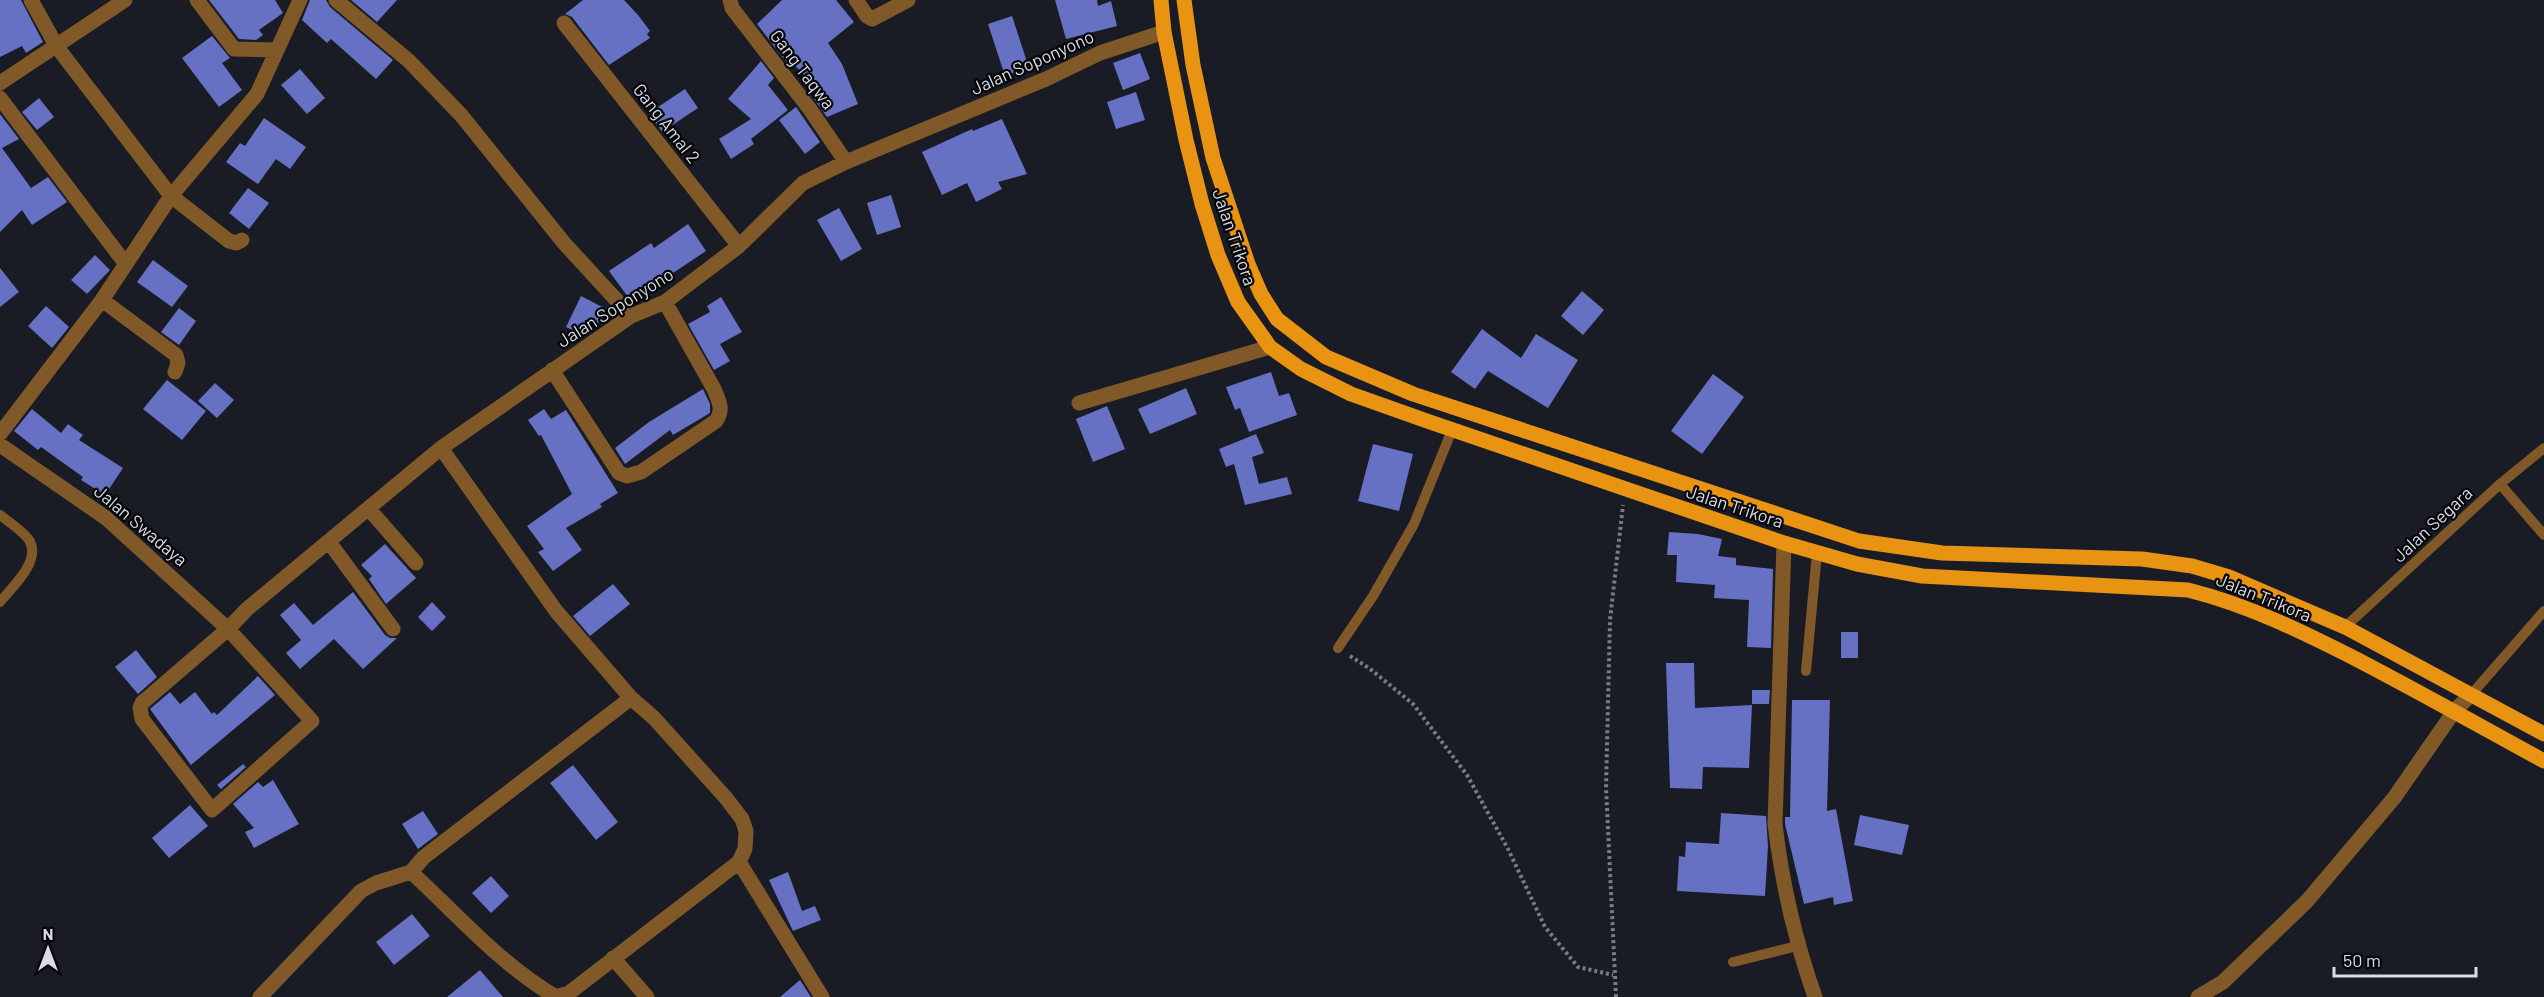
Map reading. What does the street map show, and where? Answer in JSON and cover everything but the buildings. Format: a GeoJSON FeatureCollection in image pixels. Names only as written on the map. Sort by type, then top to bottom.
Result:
{"type":"FeatureCollection","features":[{"type":"Feature","properties":{"kind":"main road","name":"Jalan Trikora"},"geometry":{"type":"LineString","coordinates":[[1161,0],[1164,32],[1202,204],[1218,255],[1238,302],[1270,347],[1302,369],[1351,394],[1452,430],[1784,543],[1857,564],[1922,576],[2188,590],[2229,600],[2328,645],[2455,710],[2544,761]]}},
{"type":"Feature","properties":{"kind":"main road","name":"Jalan Trikora"},"geometry":{"type":"LineString","coordinates":[[1184,0],[1193,65],[1213,158],[1248,264],[1261,294],[1277,319],[1326,357],[1361,374],[1413,394],[1859,541],[1942,553],[2088,556],[2192,566],[2229,577],[2345,627],[2544,734]]}},
{"type":"Feature","properties":{"kind":"main road"},"geometry":{"type":"LineString","coordinates":[[1529,456],[1538,434]]}},
{"type":"Feature","properties":{"kind":"street"},"geometry":{"type":"LineString","coordinates":[[31,0],[57,47],[171,196],[229,241],[236,243],[242,240]]}},
{"type":"Feature","properties":{"kind":"street"},"geometry":{"type":"LineString","coordinates":[[0,83],[125,0]]}},
{"type":"Feature","properties":{"kind":"street"},"geometry":{"type":"LineString","coordinates":[[197,0],[234,49],[277,51]]}},
{"type":"Feature","properties":{"kind":"street"},"geometry":{"type":"LineString","coordinates":[[0,434],[102,300],[171,196],[257,94],[300,0]]}},
{"type":"Feature","properties":{"kind":"street"},"geometry":{"type":"LineString","coordinates":[[336,0],[409,61],[461,115],[564,243],[631,316]]}},
{"type":"Feature","properties":{"kind":"street","name":"Gang Taqwa"},"geometry":{"type":"LineString","coordinates":[[730,0],[732,8],[809,108],[846,162]]}},
{"type":"Feature","properties":{"kind":"street"},"geometry":{"type":"LineString","coordinates":[[856,0],[867,16],[872,19],[908,0]]}},
{"type":"Feature","properties":{"kind":"street","name":"Gang Amal 2"},"geometry":{"type":"LineString","coordinates":[[564,23],[739,246]]}},
{"type":"Feature","properties":{"kind":"street","name":"Jalan Soponyono"},"geometry":{"type":"LineString","coordinates":[[228,628],[247,609],[441,448],[631,316],[665,302],[739,246],[803,183],[846,162],[1046,80],[1100,53],[1164,32]]}},
{"type":"Feature","properties":{"kind":"street"},"geometry":{"type":"LineString","coordinates":[[0,98],[125,263]]}},
{"type":"Feature","properties":{"kind":"street"},"geometry":{"type":"LineString","coordinates":[[102,300],[176,355],[178,363],[175,372]]}},
{"type":"Feature","properties":{"kind":"street"},"geometry":{"type":"LineString","coordinates":[[552,370],[619,473],[627,476],[641,472],[716,422],[721,415],[720,404],[714,389],[665,302]]}},
{"type":"Feature","properties":{"kind":"street"},"geometry":{"type":"LineString","coordinates":[[1079,403],[1270,347]]}},
{"type":"Feature","properties":{"kind":"street","name":"Jalan Swadaya"},"geometry":{"type":"LineString","coordinates":[[0,445],[106,518],[228,628]]}},
{"type":"Feature","properties":{"kind":"street"},"geometry":{"type":"LineString","coordinates":[[411,872],[477,935],[539,987],[556,997],[569,993],[739,862],[745,849],[746,831],[741,819],[726,798],[654,718],[631,698],[556,610],[441,448]]}},
{"type":"Feature","properties":{"kind":"street"},"geometry":{"type":"LineString","coordinates":[[369,509],[416,563]]}},
{"type":"Feature","properties":{"kind":"street"},"geometry":{"type":"LineString","coordinates":[[329,542],[393,629]]}},
{"type":"Feature","properties":{"kind":"street"},"geometry":{"type":"LineString","coordinates":[[1784,543],[1775,824],[1780,870],[1797,946],[1815,997]]}},
{"type":"Feature","properties":{"kind":"street"},"geometry":{"type":"LineString","coordinates":[[228,628],[312,721],[212,810],[142,719],[140,708],[142,703],[228,628]]}},
{"type":"Feature","properties":{"kind":"street"},"geometry":{"type":"LineString","coordinates":[[2198,997],[2223,982],[2307,901],[2394,798],[2455,710],[2470,696]]}},
{"type":"Feature","properties":{"kind":"street"},"geometry":{"type":"LineString","coordinates":[[260,997],[361,891],[376,883],[411,872],[424,857],[631,698]]}},
{"type":"Feature","properties":{"kind":"street"},"geometry":{"type":"LineString","coordinates":[[739,862],[822,997]]}},
{"type":"Feature","properties":{"kind":"street"},"geometry":{"type":"LineString","coordinates":[[613,958],[647,997]]}},
{"type":"Feature","properties":{"kind":"lane"},"geometry":{"type":"LineString","coordinates":[[1338,648],[1372,596],[1414,524],[1452,430]]}},
{"type":"Feature","properties":{"kind":"lane","name":"Jalan Segara"},"geometry":{"type":"LineString","coordinates":[[2345,627],[2500,484],[2544,448]]}},
{"type":"Feature","properties":{"kind":"lane"},"geometry":{"type":"LineString","coordinates":[[2500,484],[2544,535]]}},
{"type":"Feature","properties":{"kind":"lane"},"geometry":{"type":"LineString","coordinates":[[0,515],[29,539],[33,550],[32,559],[23,574],[0,602]]}},
{"type":"Feature","properties":{"kind":"lane"},"geometry":{"type":"LineString","coordinates":[[1806,671],[1817,553]]}},
{"type":"Feature","properties":{"kind":"lane"},"geometry":{"type":"LineString","coordinates":[[2470,696],[2544,611]]}},
{"type":"Feature","properties":{"kind":"lane"},"geometry":{"type":"LineString","coordinates":[[1733,962],[1797,946]]}},
{"type":"Feature","properties":{"kind":"path"},"geometry":{"type":"LineString","coordinates":[[1616,997],[1613,975],[1606,787],[1609,644],[1624,489]]}},
{"type":"Feature","properties":{"kind":"path"},"geometry":{"type":"LineString","coordinates":[[1338,648],[1369,668],[1413,704],[1467,775],[1508,849],[1545,927],[1578,967],[1613,975]]}}]}
